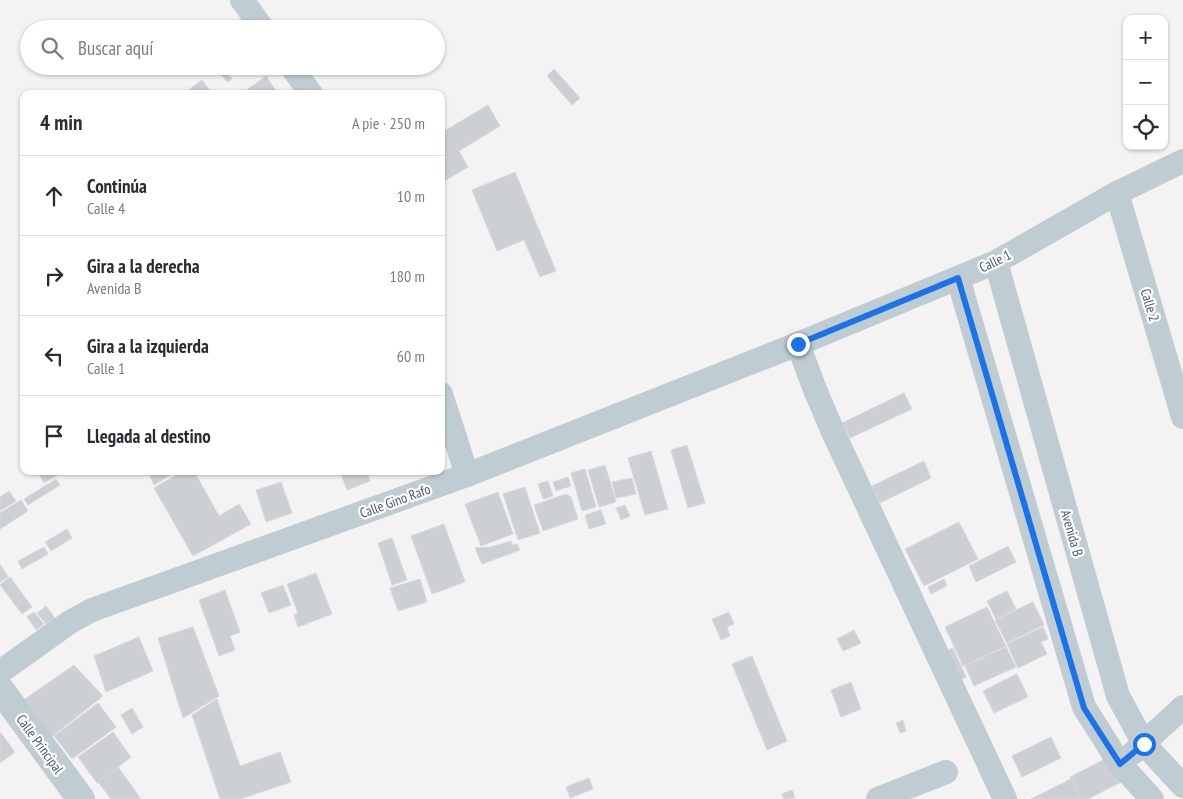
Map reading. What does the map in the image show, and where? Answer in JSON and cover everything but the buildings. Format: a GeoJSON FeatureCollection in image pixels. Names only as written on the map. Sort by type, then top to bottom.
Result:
{"type":"FeatureCollection","features":[{"type":"Feature","properties":{"kind":"street"},"geometry":{"type":"LineString","coordinates":[[242,0],[256,20]]}},
{"type":"Feature","properties":{"kind":"street"},"geometry":{"type":"LineString","coordinates":[[297,75],[308,90]]}},
{"type":"Feature","properties":{"kind":"street","name":"Calle 1"},"geometry":{"type":"LineString","coordinates":[[798,344],[996,262],[1116,192],[1183,161]]}},
{"type":"Feature","properties":{"kind":"street","name":"Calle 2"},"geometry":{"type":"LineString","coordinates":[[1116,192],[1183,417]]}},
{"type":"Feature","properties":{"kind":"street","name":"Avenida B"},"geometry":{"type":"LineString","coordinates":[[996,262],[1118,696],[1144,744],[1183,786]]}},
{"type":"Feature","properties":{"kind":"street"},"geometry":{"type":"LineString","coordinates":[[958,278],[1084,708],[1120,764],[1152,799]]}},
{"type":"Feature","properties":{"kind":"street"},"geometry":{"type":"LineString","coordinates":[[798,344],[832,432],[1005,799]]}},
{"type":"Feature","properties":{"kind":"street","name":"Calle Gino Rafo"},"geometry":{"type":"LineString","coordinates":[[0,672],[70,622],[92,610],[467,475],[798,344]]}},
{"type":"Feature","properties":{"kind":"street"},"geometry":{"type":"LineString","coordinates":[[445,406],[467,475]]}},
{"type":"Feature","properties":{"kind":"street","name":"Calle Principal"},"geometry":{"type":"LineString","coordinates":[[0,689],[81,799]]}},
{"type":"Feature","properties":{"kind":"street"},"geometry":{"type":"LineString","coordinates":[[1120,764],[1183,707]]}},
{"type":"Feature","properties":{"kind":"street"},"geometry":{"type":"LineString","coordinates":[[878,799],[946,772]]}},
{"type":"Feature","properties":{"kind":"route"},"geometry":{"type":"LineString","coordinates":[[798,344],[958,278],[1084,708],[1120,764],[1144,744]]}}]}
